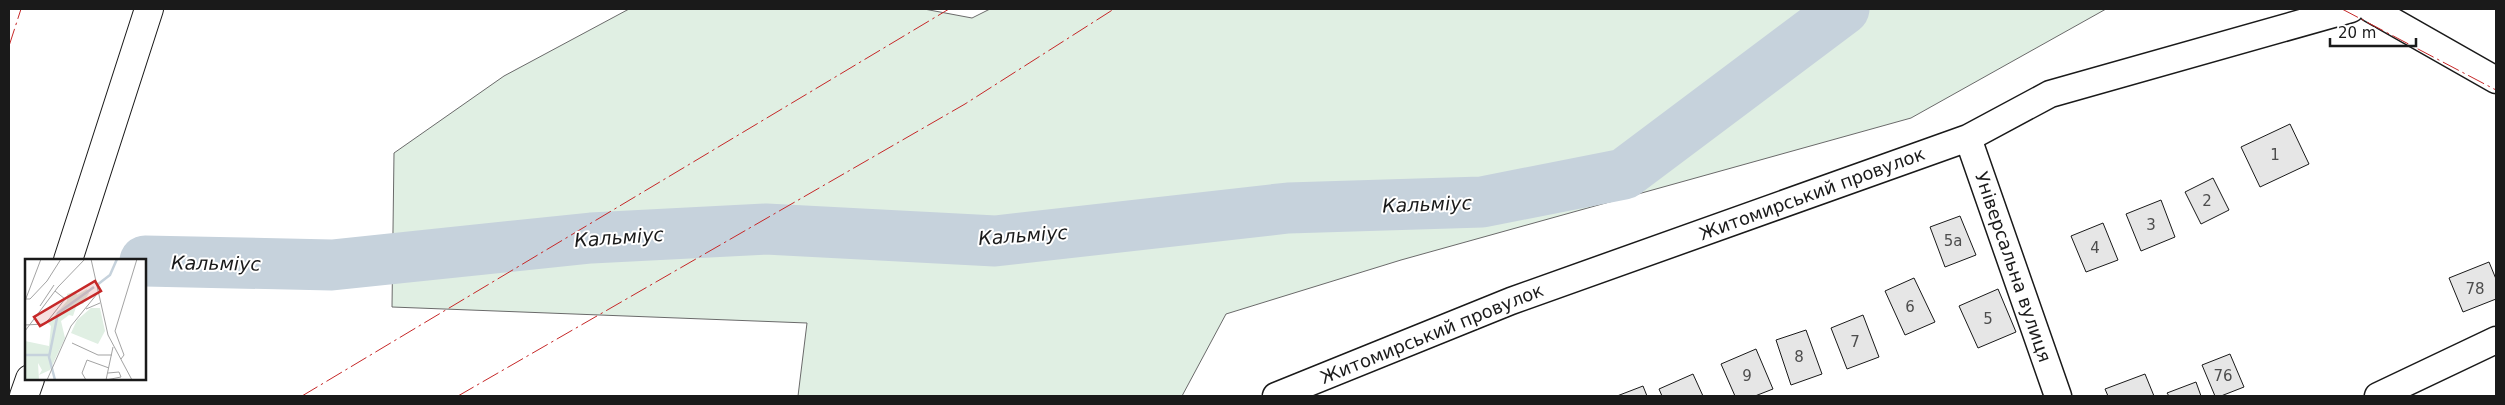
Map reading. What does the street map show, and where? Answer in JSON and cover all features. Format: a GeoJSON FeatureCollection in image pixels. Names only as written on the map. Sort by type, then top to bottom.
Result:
{"type":"FeatureCollection","features":[{"type":"Feature","properties":{"kind":"main road"},"geometry":{"type":"LineString","coordinates":[[68,259],[149,9]]}},
{"type":"Feature","properties":{"kind":"main road"},"geometry":{"type":"LineString","coordinates":[[24,396],[30,380]]}},
{"type":"Feature","properties":{"kind":"street","name":"Житомирський провулок"},"geometry":{"type":"LineString","coordinates":[[1276,396],[1511,301],[1968,138],[2050,94],[2352,9]]}},
{"type":"Feature","properties":{"kind":"street"},"geometry":{"type":"LineString","coordinates":[[2372,9],[2496,80]]}},
{"type":"Feature","properties":{"kind":"street","name":"Універсальна вулиця"},"geometry":{"type":"LineString","coordinates":[[1968,138],[2058,396]]}},
{"type":"Feature","properties":{"kind":"street"},"geometry":{"type":"LineString","coordinates":[[2378,396],[2496,340]]}},
{"type":"Feature","properties":{"kind":"green space"},"geometry":{"type":"Polygon","coordinates":[[[629,9],[924,9],[972,18],[990,9],[2106,9],[1911,118],[1401,260],[1226,314],[1182,396],[798,396],[807,323],[392,307],[394,153],[504,76],[629,9]]]}},
{"type":"Feature","properties":{"kind":"building"},"geometry":{"type":"Polygon","coordinates":[[[2290,124],[2309,164],[2260,187],[2241,147],[2290,124]]]}},
{"type":"Feature","properties":{"kind":"building"},"geometry":{"type":"Polygon","coordinates":[[[2213,178],[2229,210],[2201,224],[2185,192],[2213,178]]]}},
{"type":"Feature","properties":{"kind":"building"},"geometry":{"type":"Polygon","coordinates":[[[2161,200],[2175,237],[2141,251],[2126,214],[2161,200]]]}},
{"type":"Feature","properties":{"kind":"building"},"geometry":{"type":"Polygon","coordinates":[[[1960,216],[1976,255],[1945,267],[1930,227],[1960,216]]]}},
{"type":"Feature","properties":{"kind":"building"},"geometry":{"type":"Polygon","coordinates":[[[2103,223],[2118,260],[2086,272],[2071,236],[2103,223]]]}},
{"type":"Feature","properties":{"kind":"building"},"geometry":{"type":"Polygon","coordinates":[[[2489,262],[2496,279],[2496,299],[2463,312],[2449,278],[2489,262]]]}},
{"type":"Feature","properties":{"kind":"building"},"geometry":{"type":"Polygon","coordinates":[[[1914,278],[1935,322],[1905,335],[1885,291],[1914,278]]]}},
{"type":"Feature","properties":{"kind":"building"},"geometry":{"type":"Polygon","coordinates":[[[1998,289],[2016,332],[1978,348],[1959,306],[1998,289]]]}},
{"type":"Feature","properties":{"kind":"building"},"geometry":{"type":"Polygon","coordinates":[[[1863,315],[1879,357],[1847,369],[1831,328],[1863,315]]]}},
{"type":"Feature","properties":{"kind":"building"},"geometry":{"type":"Polygon","coordinates":[[[1806,330],[1822,374],[1791,385],[1776,340],[1806,330]]]}},
{"type":"Feature","properties":{"kind":"building"},"geometry":{"type":"Polygon","coordinates":[[[1756,349],[1773,389],[1755,396],[1735,396],[1721,364],[1756,349]]]}},
{"type":"Feature","properties":{"kind":"building"},"geometry":{"type":"Polygon","coordinates":[[[2230,354],[2244,387],[2221,396],[2215,396],[2202,365],[2230,354]]]}},
{"type":"Feature","properties":{"kind":"building"},"geometry":{"type":"Polygon","coordinates":[[[1693,374],[1703,396],[1662,396],[1659,389],[1693,374]]]}},
{"type":"Feature","properties":{"kind":"building"},"geometry":{"type":"Polygon","coordinates":[[[2145,374],[2154,396],[2108,396],[2105,389],[2145,374]]]}},
{"type":"Feature","properties":{"kind":"building"},"geometry":{"type":"Polygon","coordinates":[[[2196,382],[2201,396],[2169,396],[2167,393],[2196,382]]]}},
{"type":"Feature","properties":{"kind":"building"},"geometry":{"type":"Polygon","coordinates":[[[1643,386],[1647,396],[1617,396],[1643,386]]]}},
{"type":"Feature","properties":{"kind":"waterway","name":"Кальміус"},"geometry":{"type":"LineString","coordinates":[[146,261],[332,265],[591,238],[766,229],[995,241],[1288,208],[1482,202],[1624,174],[1844,9]]}},
{"type":"Feature","properties":{"kind":"power"},"geometry":{"type":"LineString","coordinates":[[9,46],[21,9]]}},
{"type":"Feature","properties":{"kind":"power"},"geometry":{"type":"LineString","coordinates":[[302,396],[949,9]]}},
{"type":"Feature","properties":{"kind":"power"},"geometry":{"type":"LineString","coordinates":[[458,396],[965,104],[1114,9]]}},
{"type":"Feature","properties":{"kind":"power"},"geometry":{"type":"LineString","coordinates":[[2342,9],[2496,90]]}}]}
